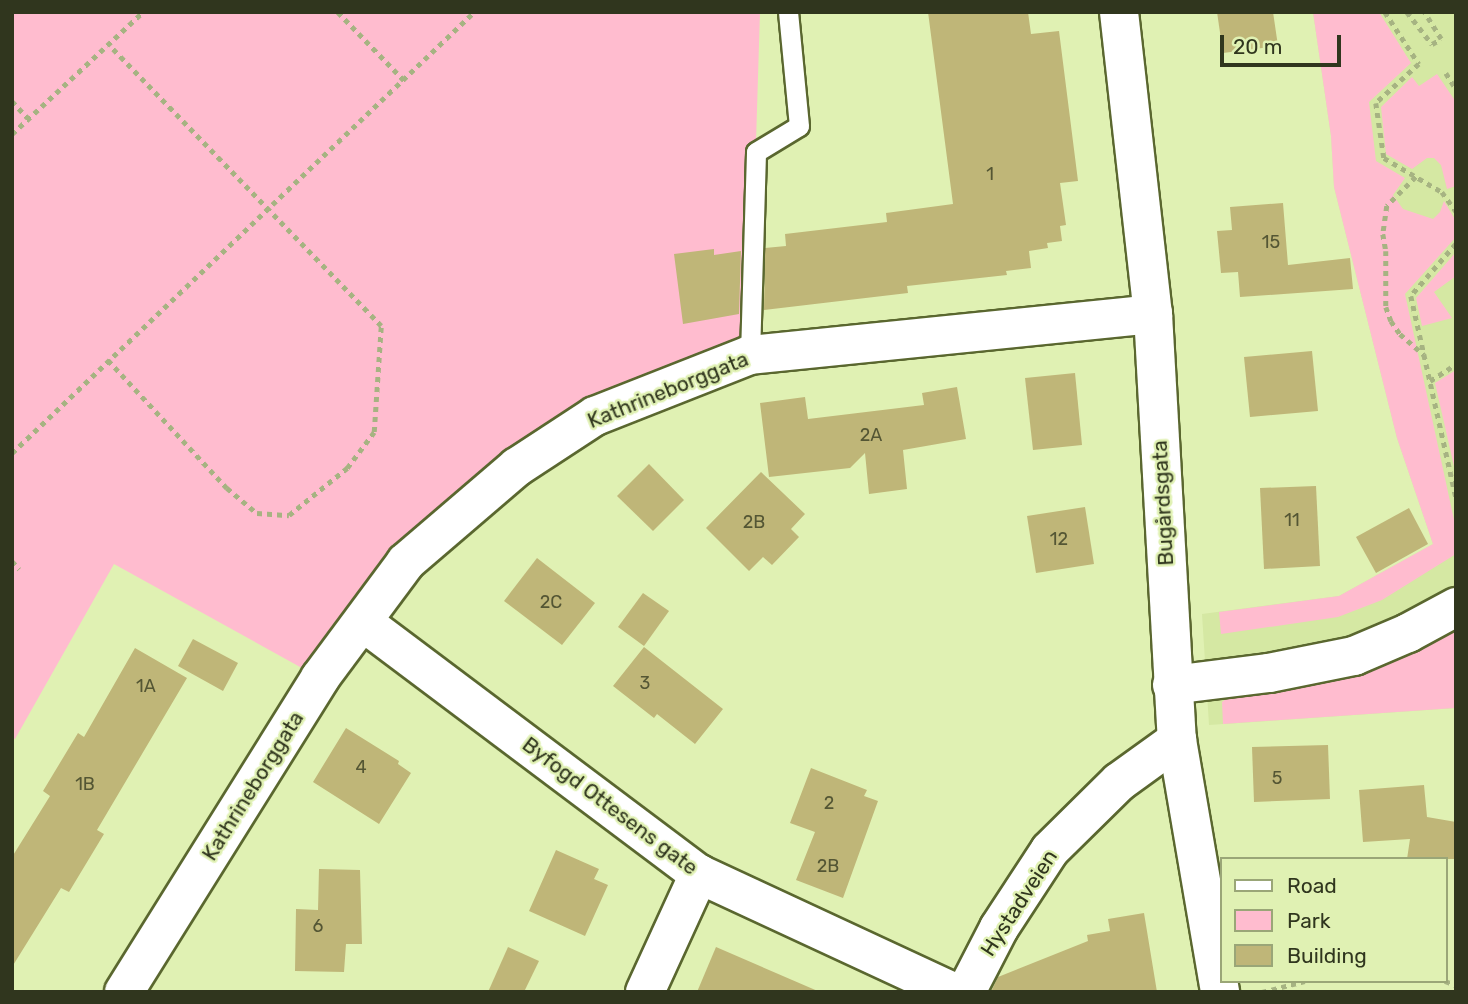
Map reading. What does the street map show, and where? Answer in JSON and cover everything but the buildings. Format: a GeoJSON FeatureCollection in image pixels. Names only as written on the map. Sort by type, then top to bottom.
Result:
{"type":"FeatureCollection","features":[{"type":"Feature","properties":{"kind":"street","name":"Bugårdsgata"},"geometry":{"type":"LineString","coordinates":[[1119,12],[1153,314],[1177,740],[1220,992]]}},
{"type":"Feature","properties":{"kind":"street","name":"Kathrineborggata"},"geometry":{"type":"LineString","coordinates":[[124,992],[320,678],[407,562],[517,467],[595,416],[750,355],[1153,314]]}},
{"type":"Feature","properties":{"kind":"street"},"geometry":{"type":"LineString","coordinates":[[1172,685],[1269,673],[1354,656],[1408,633],[1456,607]]}},
{"type":"Feature","properties":{"kind":"street","name":"Byfogd Ottesens gate"},"geometry":{"type":"LineString","coordinates":[[363,622],[699,874],[953,992]]}},
{"type":"Feature","properties":{"kind":"street","name":"Hystadveien"},"geometry":{"type":"LineString","coordinates":[[966,992],[999,928],[1050,850],[1119,782],[1177,740]]}},
{"type":"Feature","properties":{"kind":"street"},"geometry":{"type":"LineString","coordinates":[[645,992],[699,874]]}},
{"type":"Feature","properties":{"kind":"lane"},"geometry":{"type":"LineString","coordinates":[[750,355],[756,152],[799,126],[788,12]]}},
{"type":"Feature","properties":{"kind":"path"},"geometry":{"type":"LineString","coordinates":[[12,134],[143,12]]}},
{"type":"Feature","properties":{"kind":"path"},"geometry":{"type":"LineString","coordinates":[[338,12],[404,80]]}},
{"type":"Feature","properties":{"kind":"path"},"geometry":{"type":"LineString","coordinates":[[12,453],[474,12]]}},
{"type":"Feature","properties":{"kind":"path"},"geometry":{"type":"LineString","coordinates":[[1385,12],[1419,64],[1376,103],[1384,158],[1442,192],[1453,202],[1456,211]]}},
{"type":"Feature","properties":{"kind":"path"},"geometry":{"type":"LineString","coordinates":[[1407,12],[1432,44],[1441,39],[1424,12]]}},
{"type":"Feature","properties":{"kind":"path"},"geometry":{"type":"LineString","coordinates":[[108,360],[228,488],[257,513],[289,514],[348,468],[374,432],[381,326],[266,211],[109,45]]}},
{"type":"Feature","properties":{"kind":"path"},"geometry":{"type":"LineString","coordinates":[[1446,74],[1456,89]]}},
{"type":"Feature","properties":{"kind":"path"},"geometry":{"type":"LineString","coordinates":[[12,101],[29,118]]}},
{"type":"Feature","properties":{"kind":"path"},"geometry":{"type":"LineString","coordinates":[[1416,177],[1387,206],[1382,222],[1387,264],[1385,294],[1391,321],[1424,356]]}},
{"type":"Feature","properties":{"kind":"path"},"geometry":{"type":"LineString","coordinates":[[1456,244],[1411,296],[1456,498]]}},
{"type":"Feature","properties":{"kind":"path"},"geometry":{"type":"LineString","coordinates":[[1430,381],[1456,364]]}},
{"type":"Feature","properties":{"kind":"path"},"geometry":{"type":"LineString","coordinates":[[12,561],[19,569]]}},
{"type":"Feature","properties":{"kind":"path"},"geometry":{"type":"LineString","coordinates":[[1262,992],[1297,983]]}},
{"type":"Feature","properties":{"kind":"shaded area"},"geometry":{"type":"Polygon","coordinates":[[[1313,12],[1456,12],[1456,708],[1209,725],[1202,614],[1339,596],[1433,544],[1397,438],[1334,187],[1331,136],[1313,12]]]}},
{"type":"Feature","properties":{"kind":"green space"},"geometry":{"type":"Polygon","coordinates":[[[12,12],[760,12],[750,336],[595,416],[456,517],[320,678],[114,564],[15,739],[12,738],[12,12]]]}},
{"type":"Feature","properties":{"kind":"green space"},"geometry":{"type":"Polygon","coordinates":[[[1313,12],[1379,12],[1411,63],[1369,102],[1376,161],[1405,178],[1393,195],[1403,209],[1433,219],[1440,212],[1444,201],[1456,221],[1456,237],[1405,294],[1456,529],[1456,554],[1382,600],[1338,617],[1221,634],[1219,612],[1339,596],[1433,544],[1397,438],[1334,187],[1331,136],[1313,12]]]}},
{"type":"Feature","properties":{"kind":"green space"},"geometry":{"type":"Polygon","coordinates":[[[1437,74],[1456,102],[1456,186],[1447,189],[1441,165],[1434,158],[1427,158],[1412,169],[1386,154],[1381,107],[1412,77],[1419,86],[1437,74]]]}},
{"type":"Feature","properties":{"kind":"green space"},"geometry":{"type":"Polygon","coordinates":[[[1456,252],[1456,276],[1434,292],[1452,318],[1422,326],[1416,298],[1456,252]]]}},
{"type":"Feature","properties":{"kind":"green space"},"geometry":{"type":"Polygon","coordinates":[[[1456,370],[1456,475],[1435,383],[1456,370]]]}},
{"type":"Feature","properties":{"kind":"green space"},"geometry":{"type":"Polygon","coordinates":[[[1450,630],[1456,631],[1455,708],[1223,724],[1222,702],[1230,696],[1450,630]]]}}]}
